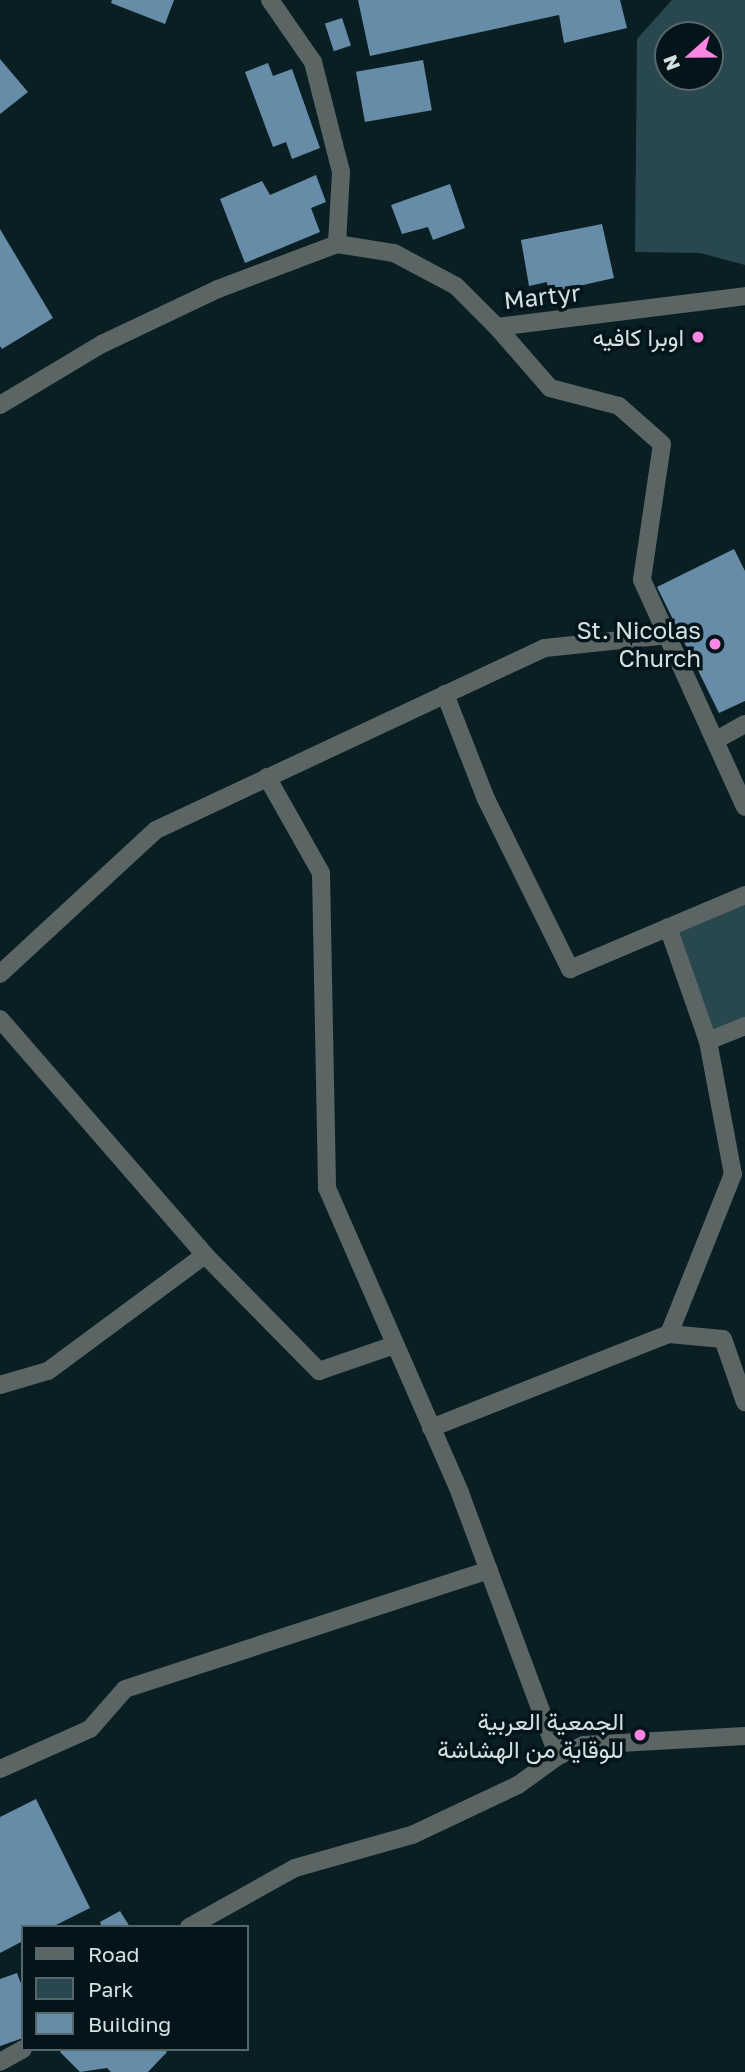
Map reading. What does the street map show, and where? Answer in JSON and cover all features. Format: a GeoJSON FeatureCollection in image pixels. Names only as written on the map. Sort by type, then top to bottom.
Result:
{"type":"FeatureCollection","features":[{"type":"Feature","properties":{"kind":"street"},"geometry":{"type":"LineString","coordinates":[[0,405],[102,344],[218,289],[337,244],[341,172],[313,62],[270,0]]}},
{"type":"Feature","properties":{"kind":"street","name":"Martyr"},"geometry":{"type":"LineString","coordinates":[[337,244],[394,253],[456,286],[498,327],[745,296]]}},
{"type":"Feature","properties":{"kind":"street"},"geometry":{"type":"LineString","coordinates":[[498,327],[550,388],[618,406],[662,444],[642,580],[718,739],[745,807]]}},
{"type":"Feature","properties":{"kind":"street"},"geometry":{"type":"LineString","coordinates":[[0,974],[156,830],[545,648],[668,635]]}},
{"type":"Feature","properties":{"kind":"street"},"geometry":{"type":"LineString","coordinates":[[445,694],[486,799],[570,969],[745,895]]}},
{"type":"Feature","properties":{"kind":"street"},"geometry":{"type":"LineString","coordinates":[[718,739],[745,724]]}},
{"type":"Feature","properties":{"kind":"street"},"geometry":{"type":"LineString","coordinates":[[267,776],[321,873],[327,1188],[489,1570],[558,1756]]}},
{"type":"Feature","properties":{"kind":"street"},"geometry":{"type":"LineString","coordinates":[[668,927],[708,1041],[733,1174],[669,1334]]}},
{"type":"Feature","properties":{"kind":"street"},"geometry":{"type":"LineString","coordinates":[[0,1018],[205,1255],[319,1371],[394,1345]]}},
{"type":"Feature","properties":{"kind":"street"},"geometry":{"type":"LineString","coordinates":[[708,1041],[745,1026]]}},
{"type":"Feature","properties":{"kind":"street"},"geometry":{"type":"LineString","coordinates":[[0,1385],[48,1371],[205,1255]]}},
{"type":"Feature","properties":{"kind":"street"},"geometry":{"type":"LineString","coordinates":[[431,1428],[669,1334],[723,1339],[745,1402]]}},
{"type":"Feature","properties":{"kind":"street"},"geometry":{"type":"LineString","coordinates":[[0,1769],[90,1729],[125,1689],[489,1570]]}},
{"type":"Feature","properties":{"kind":"street"},"geometry":{"type":"LineString","coordinates":[[193,1925],[295,1868],[412,1835],[518,1785],[558,1756],[584,1745],[745,1736]]}},
{"type":"Feature","properties":{"kind":"street"},"geometry":{"type":"LineString","coordinates":[[0,2062],[21,2050]]}},
{"type":"Feature","properties":{"kind":"green space"},"geometry":{"type":"Polygon","coordinates":[[[672,0],[745,0],[745,265],[700,253],[635,252],[637,39],[672,0]]]}},
{"type":"Feature","properties":{"kind":"green space"},"geometry":{"type":"Polygon","coordinates":[[[745,895],[745,1026],[708,1041],[668,927],[745,895]]]}},
{"type":"Feature","properties":{"kind":"building"},"geometry":{"type":"Polygon","coordinates":[[[112,0],[174,0],[165,24],[111,3],[112,0]]]}},
{"type":"Feature","properties":{"kind":"building"},"geometry":{"type":"Polygon","coordinates":[[[358,0],[620,0],[627,28],[564,43],[559,15],[370,56],[358,0]]]}},
{"type":"Feature","properties":{"kind":"building"},"geometry":{"type":"Polygon","coordinates":[[[342,18],[351,46],[334,51],[325,24],[342,18]]]}},
{"type":"Feature","properties":{"kind":"building"},"geometry":{"type":"Polygon","coordinates":[[[0,59],[28,92],[0,114],[0,59]]]}},
{"type":"Feature","properties":{"kind":"building"},"geometry":{"type":"Polygon","coordinates":[[[423,60],[432,110],[365,122],[356,72],[423,60]]]}},
{"type":"Feature","properties":{"kind":"building"},"geometry":{"type":"Polygon","coordinates":[[[268,63],[273,76],[292,69],[320,148],[292,159],[286,142],[273,147],[245,72],[268,63]]]}},
{"type":"Feature","properties":{"kind":"building"},"geometry":{"type":"Polygon","coordinates":[[[316,175],[326,202],[311,208],[320,232],[245,263],[220,199],[262,181],[270,195],[316,175]]]}},
{"type":"Feature","properties":{"kind":"building"},"geometry":{"type":"Polygon","coordinates":[[[450,184],[465,228],[433,240],[428,227],[402,234],[391,205],[450,184]]]}},
{"type":"Feature","properties":{"kind":"building"},"geometry":{"type":"Polygon","coordinates":[[[602,224],[614,278],[548,293],[547,282],[529,286],[521,240],[602,224]]]}},
{"type":"Feature","properties":{"kind":"building"},"geometry":{"type":"Polygon","coordinates":[[[0,229],[53,318],[2,349],[0,346],[0,229]]]}},
{"type":"Feature","properties":{"kind":"building","name":"St. Nicolas Church"},"geometry":{"type":"Polygon","coordinates":[[[734,549],[745,571],[745,701],[719,713],[657,587],[734,549]]]}},
{"type":"Feature","properties":{"kind":"building"},"geometry":{"type":"Polygon","coordinates":[[[36,1799],[90,1908],[56,1925],[21,1925],[21,1942],[0,1953],[0,1817],[36,1799]]]}},
{"type":"Feature","properties":{"kind":"building"},"geometry":{"type":"Polygon","coordinates":[[[120,1911],[129,1925],[101,1925],[100,1922],[120,1911]]]}},
{"type":"Feature","properties":{"kind":"building"},"geometry":{"type":"Polygon","coordinates":[[[17,1973],[21,1984],[21,2039],[0,2046],[0,1979],[17,1973]]]}},
{"type":"Feature","properties":{"kind":"building"},"geometry":{"type":"Polygon","coordinates":[[[60,2052],[167,2052],[148,2072],[111,2072],[107,2068],[80,2072],[60,2052]]]}},
{"type":"Feature","properties":{"kind":"place","name":"اوبرا كافيه"},"geometry":{"type":"Point","coordinates":[698,337]}},
{"type":"Feature","properties":{"kind":"place","name":"St. Nicolas Church"},"geometry":{"type":"Point","coordinates":[715,644]}},
{"type":"Feature","properties":{"kind":"place","name":"الجمعية العربية للوقاية من الهشاشة"},"geometry":{"type":"Point","coordinates":[640,1735]}}]}
